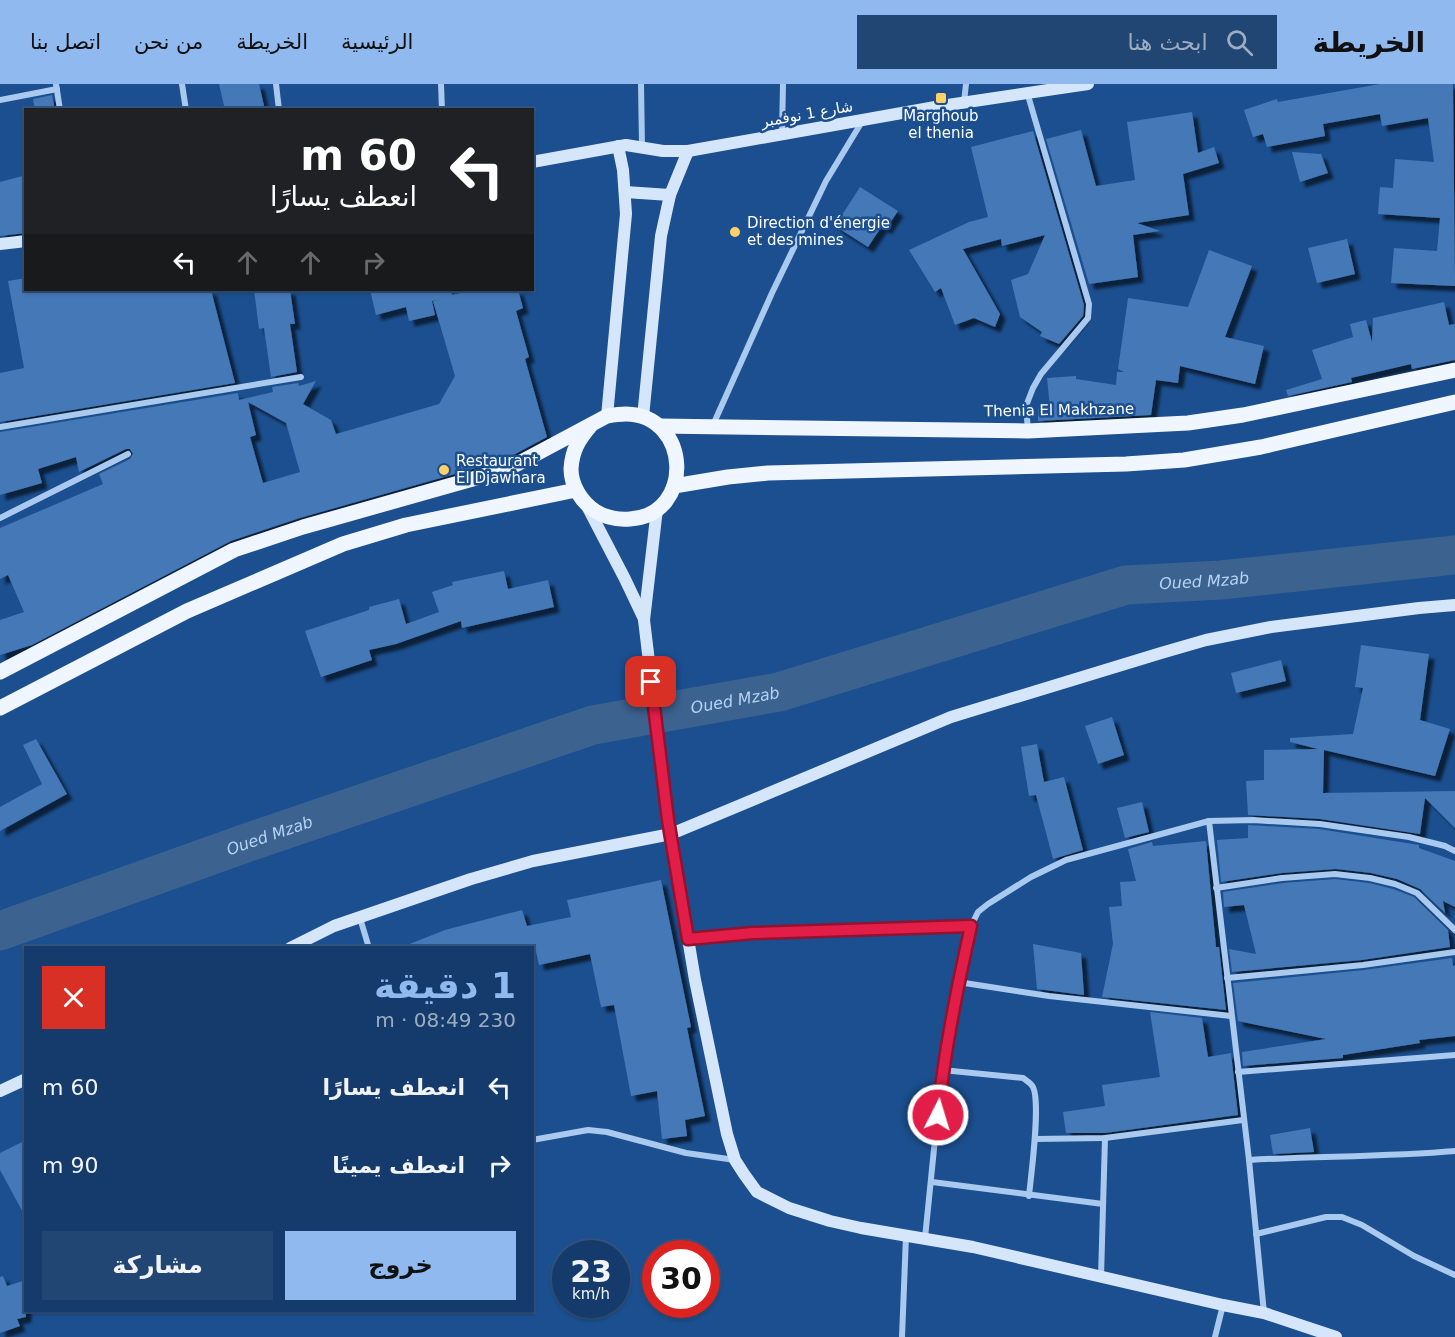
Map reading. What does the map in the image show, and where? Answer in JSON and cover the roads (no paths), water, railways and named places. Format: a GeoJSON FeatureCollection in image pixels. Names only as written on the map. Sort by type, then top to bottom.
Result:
{"type":"FeatureCollection","features":[{"type":"Feature","properties":{"kind":"main road","name":"شارع 1 نوفمبر"},"geometry":{"type":"LineString","coordinates":[[534,162],[618,146],[688,151],[964,102],[1088,84]]}},
{"type":"Feature","properties":{"kind":"main road"},"geometry":{"type":"LineString","coordinates":[[608,416],[625,236],[626,192],[618,146]]}},
{"type":"Feature","properties":{"kind":"main road"},"geometry":{"type":"LineString","coordinates":[[643,417],[661,236],[670,195],[688,151]]}},
{"type":"Feature","properties":{"kind":"main road"},"geometry":{"type":"LineString","coordinates":[[626,192],[670,195]]}},
{"type":"Feature","properties":{"kind":"main road"},"geometry":{"type":"LineString","coordinates":[[0,244],[24,241]]}},
{"type":"Feature","properties":{"kind":"main road","name":"Thenia El Makhzane"},"geometry":{"type":"LineString","coordinates":[[659,426],[1028,431],[1188,423],[1243,415],[1455,370]]}},
{"type":"Feature","properties":{"kind":"main road"},"geometry":{"type":"LineString","coordinates":[[674,486],[768,473],[1184,460],[1261,447],[1455,402]]}},
{"type":"Feature","properties":{"kind":"main road"},"geometry":{"type":"LineString","coordinates":[[0,672],[234,550],[303,527],[508,469],[608,416],[626,414],[643,417],[659,426],[670,439],[676,454],[678,470],[674,486],[666,501],[657,509],[637,519],[619,520],[602,515],[587,505]]}},
{"type":"Feature","properties":{"kind":"main road"},"geometry":{"type":"LineString","coordinates":[[591,425],[579,438],[572,455],[571,473],[576,490],[587,505],[644,620]]}},
{"type":"Feature","properties":{"kind":"main road"},"geometry":{"type":"LineString","coordinates":[[0,708],[187,611],[343,544],[406,525],[576,490]]}},
{"type":"Feature","properties":{"kind":"main road"},"geometry":{"type":"LineString","coordinates":[[657,509],[644,620],[668,820],[688,939],[727,1134],[735,1160],[757,1192],[789,1209],[830,1221],[973,1247],[1223,1305],[1264,1312],[1336,1337]]}},
{"type":"Feature","properties":{"kind":"main road"},"geometry":{"type":"LineString","coordinates":[[294,946],[334,926],[471,879],[533,861],[671,834],[951,717],[1206,640],[1271,627],[1455,605]]}},
{"type":"Feature","properties":{"kind":"main road"},"geometry":{"type":"LineString","coordinates":[[0,1091],[24,1080]]}},
{"type":"Feature","properties":{"kind":"street"},"geometry":{"type":"LineString","coordinates":[[182,84],[186,108]]}},
{"type":"Feature","properties":{"kind":"street"},"geometry":{"type":"LineString","coordinates":[[276,84],[279,108]]}},
{"type":"Feature","properties":{"kind":"street"},"geometry":{"type":"LineString","coordinates":[[441,84],[442,108]]}},
{"type":"Feature","properties":{"kind":"street"},"geometry":{"type":"LineString","coordinates":[[641,84],[642,146]]}},
{"type":"Feature","properties":{"kind":"street"},"geometry":{"type":"LineString","coordinates":[[782,134],[783,84]]}},
{"type":"Feature","properties":{"kind":"street"},"geometry":{"type":"LineString","coordinates":[[964,102],[966,84]]}},
{"type":"Feature","properties":{"kind":"street"},"geometry":{"type":"LineString","coordinates":[[0,100],[56,86],[60,108]]}},
{"type":"Feature","properties":{"kind":"street"},"geometry":{"type":"LineString","coordinates":[[1027,92],[1089,304],[1088,318],[1041,374],[1033,388],[1026,406],[1028,431]]}},
{"type":"Feature","properties":{"kind":"street"},"geometry":{"type":"LineString","coordinates":[[712,426],[826,181],[863,119]]}},
{"type":"Feature","properties":{"kind":"street"},"geometry":{"type":"LineString","coordinates":[[0,427],[301,377]]}},
{"type":"Feature","properties":{"kind":"street"},"geometry":{"type":"LineString","coordinates":[[0,518],[128,454]]}},
{"type":"Feature","properties":{"kind":"street"},"geometry":{"type":"LineString","coordinates":[[925,1238],[942,1070],[958,982],[971,926],[978,912],[1051,866],[1209,821],[1253,820],[1320,824],[1409,837],[1445,846],[1455,851]]}},
{"type":"Feature","properties":{"kind":"street"},"geometry":{"type":"LineString","coordinates":[[1209,821],[1249,1160],[1264,1312]]}},
{"type":"Feature","properties":{"kind":"street"},"geometry":{"type":"LineString","coordinates":[[1216,888],[1282,878],[1335,874],[1370,878],[1395,884],[1417,893],[1455,930]]}},
{"type":"Feature","properties":{"kind":"street"},"geometry":{"type":"LineString","coordinates":[[360,918],[368,946]]}},
{"type":"Feature","properties":{"kind":"street"},"geometry":{"type":"LineString","coordinates":[[688,939],[753,933],[971,926]]}},
{"type":"Feature","properties":{"kind":"street"},"geometry":{"type":"LineString","coordinates":[[1227,978],[1363,965],[1455,952]]}},
{"type":"Feature","properties":{"kind":"street"},"geometry":{"type":"LineString","coordinates":[[958,982],[1049,996],[1231,1016]]}},
{"type":"Feature","properties":{"kind":"street"},"geometry":{"type":"LineString","coordinates":[[1238,1072],[1455,1055]]}},
{"type":"Feature","properties":{"kind":"street"},"geometry":{"type":"LineString","coordinates":[[942,1070],[1023,1078],[1033,1086],[1035,1139],[1029,1196]]}},
{"type":"Feature","properties":{"kind":"street"},"geometry":{"type":"LineString","coordinates":[[1035,1139],[1105,1138],[1243,1120]]}},
{"type":"Feature","properties":{"kind":"street"},"geometry":{"type":"LineString","coordinates":[[534,1140],[588,1130],[607,1132],[686,1154],[735,1160]]}},
{"type":"Feature","properties":{"kind":"street"},"geometry":{"type":"LineString","coordinates":[[1101,1277],[1105,1138]]}},
{"type":"Feature","properties":{"kind":"street"},"geometry":{"type":"LineString","coordinates":[[1249,1160],[1318,1156],[1410,1155],[1455,1151]]}},
{"type":"Feature","properties":{"kind":"street"},"geometry":{"type":"LineString","coordinates":[[932,1182],[1103,1204]]}},
{"type":"Feature","properties":{"kind":"street"},"geometry":{"type":"LineString","coordinates":[[1256,1234],[1326,1217],[1342,1217],[1362,1225],[1414,1256],[1455,1275]]}},
{"type":"Feature","properties":{"kind":"street"},"geometry":{"type":"LineString","coordinates":[[902,1337],[906,1236]]}},
{"type":"Feature","properties":{"kind":"street"},"geometry":{"type":"LineString","coordinates":[[1215,1337],[1223,1305]]}},
{"type":"Feature","properties":{"kind":"waterway","name":"Oued Mzab"},"geometry":{"type":"LineString","coordinates":[[0,931],[249,842],[593,725],[779,692],[1126,585],[1221,580],[1455,555]]}},
{"type":"Feature","properties":{"kind":"place","name":"Marghoub el thenia"},"geometry":{"type":"Point","coordinates":[941,98]}},
{"type":"Feature","properties":{"kind":"place","name":"Direction d'énergie et des mines"},"geometry":{"type":"Point","coordinates":[735,232]}},
{"type":"Feature","properties":{"kind":"place","name":"Restaurant El Djawhara"},"geometry":{"type":"Point","coordinates":[444,470]}}]}
